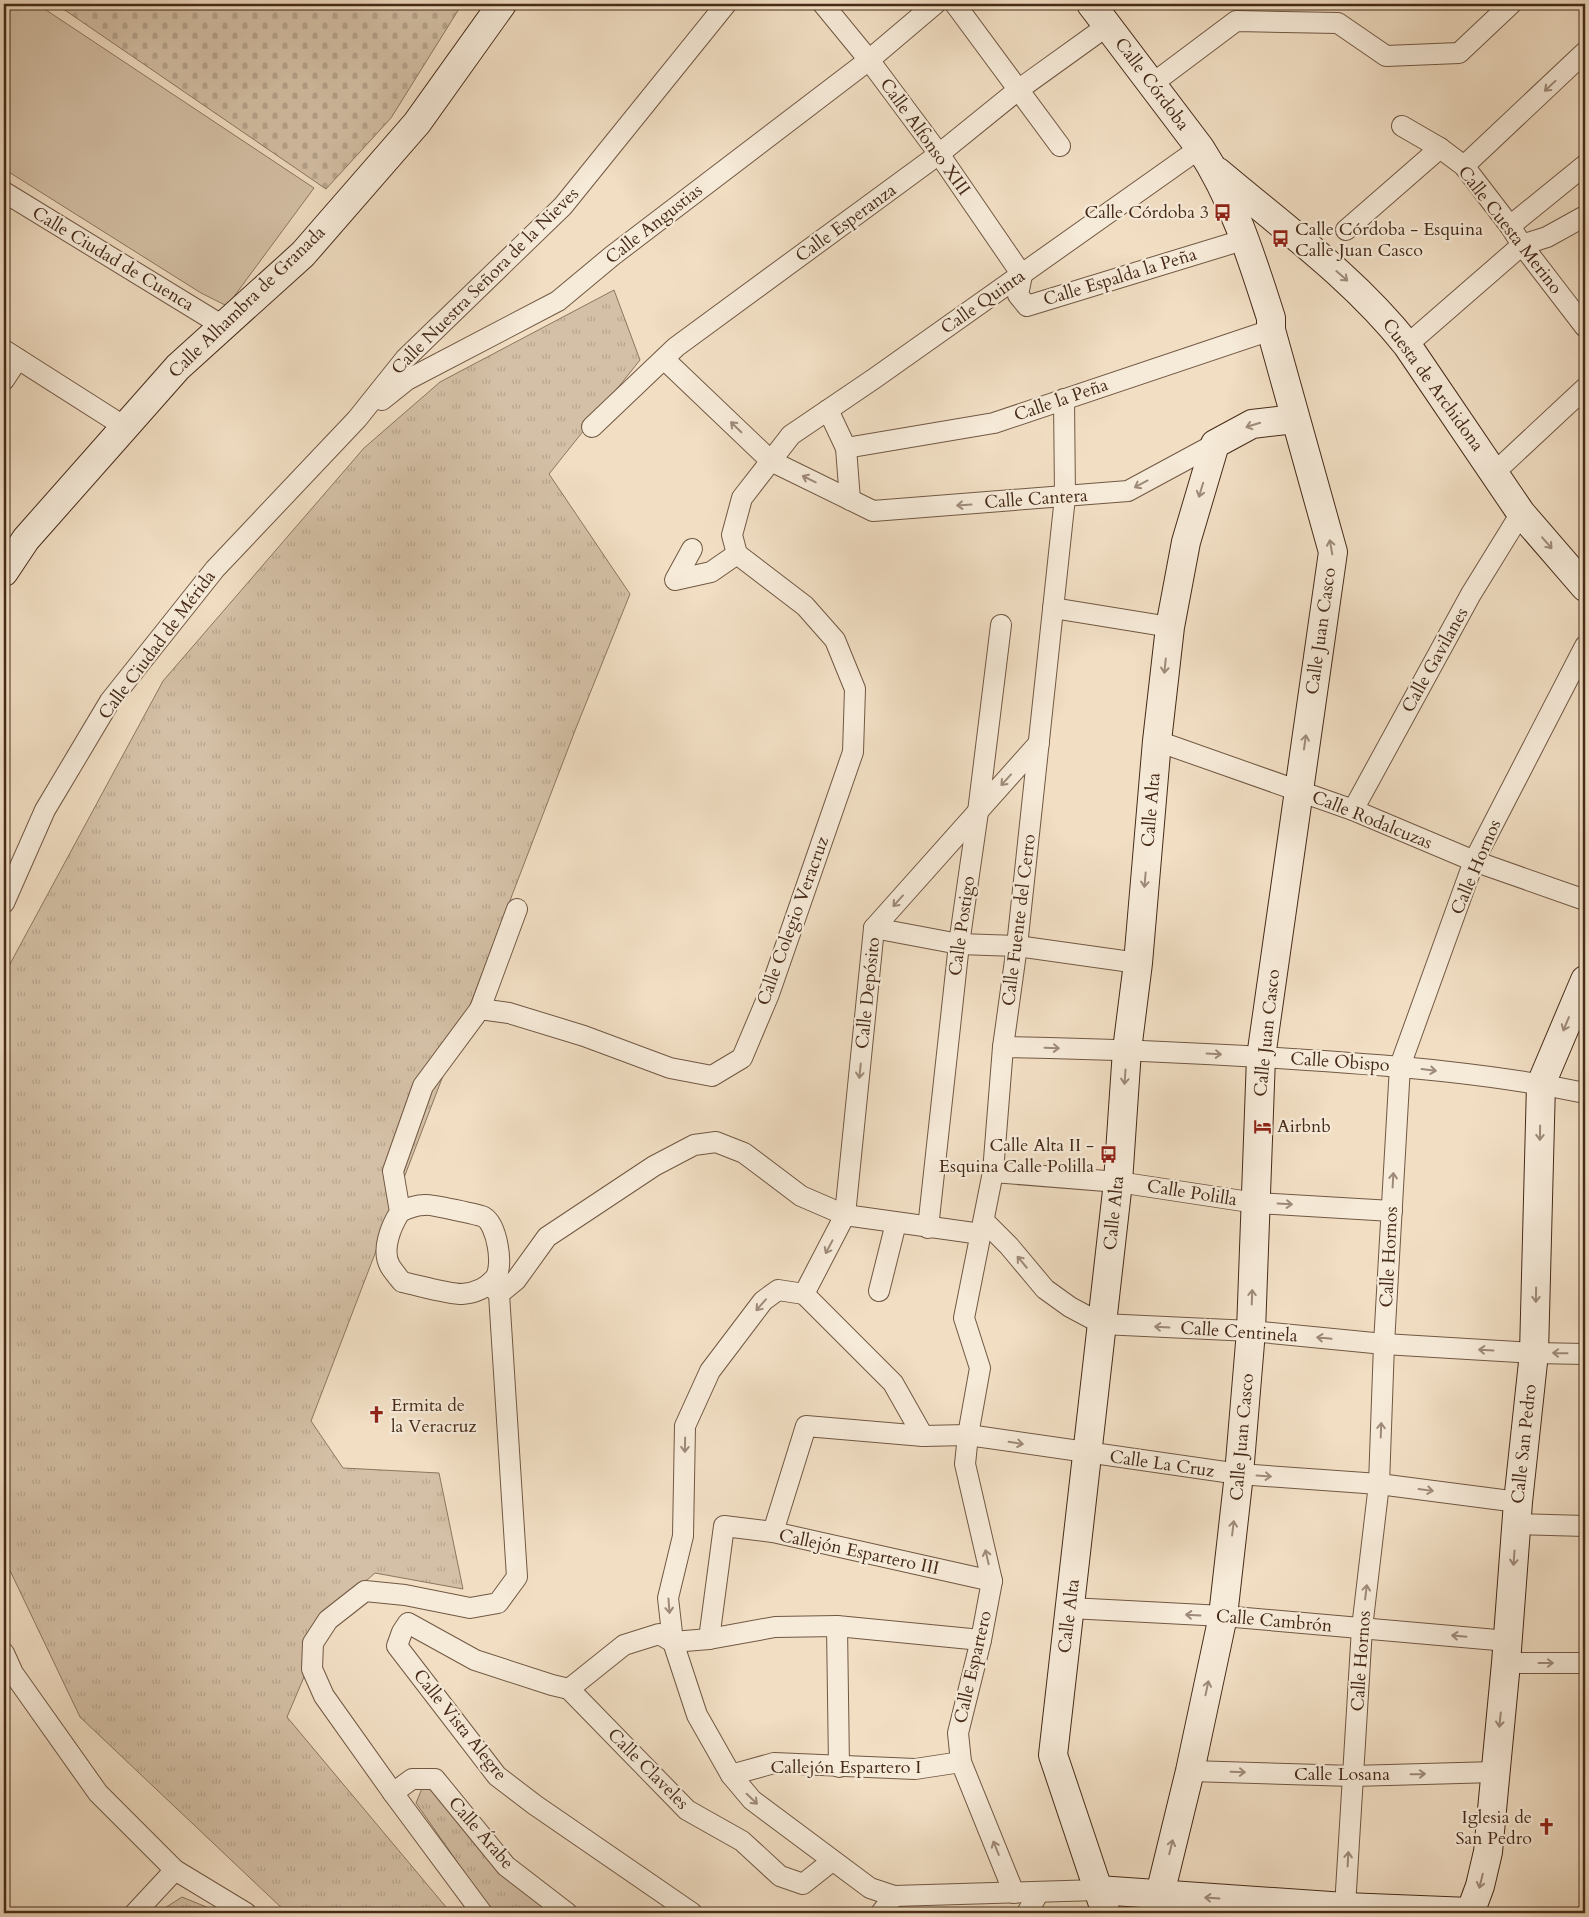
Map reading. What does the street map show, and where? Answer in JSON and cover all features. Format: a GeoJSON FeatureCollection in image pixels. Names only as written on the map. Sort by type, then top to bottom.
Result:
{"type":"FeatureCollection","features":[{"type":"Feature","properties":{"kind":"street","name":"Calle Alhambra de Granada"},"geometry":{"type":"LineString","coordinates":[[4,572],[26,539],[178,367],[303,254],[417,123],[502,4]]}},
{"type":"Feature","properties":{"kind":"street","name":"Calle Nuestra Señora de la Nieves"},"geometry":{"type":"LineString","coordinates":[[357,419],[405,358],[563,206],[726,4]]}},
{"type":"Feature","properties":{"kind":"street","name":"Calle Alfonso XIII"},"geometry":{"type":"LineString","coordinates":[[823,4],[869,60],[940,154],[1022,275]]}},
{"type":"Feature","properties":{"kind":"street","name":"Calle Angustias"},"geometry":{"type":"LineString","coordinates":[[357,419],[407,380],[558,300],[612,256],[869,60],[935,4]]}},
{"type":"Feature","properties":{"kind":"street"},"geometry":{"type":"LineString","coordinates":[[954,4],[1060,146]]}},
{"type":"Feature","properties":{"kind":"street","name":"Calle Córdoba"},"geometry":{"type":"LineString","coordinates":[[1091,4],[1206,157]]}},
{"type":"Feature","properties":{"kind":"street"},"geometry":{"type":"LineString","coordinates":[[1152,84],[1236,20],[1338,23],[1386,56],[1459,53],[1511,4]]}},
{"type":"Feature","properties":{"kind":"street","name":"Calle Esperanza"},"geometry":{"type":"LineString","coordinates":[[592,427],[676,347],[940,154],[1018,90],[1108,26]]}},
{"type":"Feature","properties":{"kind":"street"},"geometry":{"type":"LineString","coordinates":[[1464,166],[1585,52]]}},
{"type":"Feature","properties":{"kind":"street","name":"Calle Cuesta Merino"},"geometry":{"type":"LineString","coordinates":[[1402,126],[1440,148],[1464,166],[1585,327]]}},
{"type":"Feature","properties":{"kind":"street"},"geometry":{"type":"LineString","coordinates":[[1346,230],[1440,148]]}},
{"type":"Feature","properties":{"kind":"street","name":"Cuesta de Archidona"},"geometry":{"type":"LineString","coordinates":[[1206,157],[1287,230],[1345,278],[1387,320],[1407,345],[1495,472],[1521,513],[1585,587]]}},
{"type":"Feature","properties":{"kind":"street","name":"Calle Juan Casco"},"geometry":{"type":"LineString","coordinates":[[1160,1894],[1190,1771],[1223,1616],[1239,1474],[1251,1331],[1261,1057],[1333,552],[1271,330],[1271,318],[1246,239],[1206,157]]}},
{"type":"Feature","properties":{"kind":"street","name":"Calle Quinta"},"geometry":{"type":"LineString","coordinates":[[771,460],[791,435],[1022,275],[1206,157]]}},
{"type":"Feature","properties":{"kind":"street"},"geometry":{"type":"LineString","coordinates":[[1510,226],[1585,165]]}},
{"type":"Feature","properties":{"kind":"street","name":"Calle Ciudad de Cuenca"},"geometry":{"type":"LineString","coordinates":[[4,192],[223,326]]}},
{"type":"Feature","properties":{"kind":"street"},"geometry":{"type":"LineString","coordinates":[[1407,345],[1522,245],[1547,237],[1581,220],[1585,216]]}},
{"type":"Feature","properties":{"kind":"street"},"geometry":{"type":"LineString","coordinates":[[1246,239],[1249,230],[1258,226],[1287,230]]}},
{"type":"Feature","properties":{"kind":"street","name":"Calle Espalda la Peña"},"geometry":{"type":"LineString","coordinates":[[1022,275],[1018,296],[1027,306],[1246,239]]}},
{"type":"Feature","properties":{"kind":"street","name":"Calle la Peña"},"geometry":{"type":"LineString","coordinates":[[846,448],[994,423],[1271,330]]}},
{"type":"Feature","properties":{"kind":"street"},"geometry":{"type":"LineString","coordinates":[[4,380],[11,354],[125,427]]}},
{"type":"Feature","properties":{"kind":"street","name":"Calle Cantera"},"geometry":{"type":"LineString","coordinates":[[664,359],[771,460],[873,511],[1128,491],[1252,424],[1295,419]]}},
{"type":"Feature","properties":{"kind":"street"},"geometry":{"type":"LineString","coordinates":[[1495,472],[1585,388]]}},
{"type":"Feature","properties":{"kind":"street","name":"Calle Fuente del Cerro"},"geometry":{"type":"LineString","coordinates":[[968,1435],[980,1368],[964,1318],[994,1172],[1003,1047],[1017,946],[1065,497],[1064,399]]}},
{"type":"Feature","properties":{"kind":"street"},"geometry":{"type":"LineString","coordinates":[[828,410],[846,448],[850,500]]}},
{"type":"Feature","properties":{"kind":"street","name":"Calle Ciudad de Mérida"},"geometry":{"type":"LineString","coordinates":[[4,904],[45,810],[110,701],[214,568],[357,419]]}},
{"type":"Feature","properties":{"kind":"street","name":"Calle Alta"},"geometry":{"type":"LineString","coordinates":[[1102,1902],[1053,1756],[1118,1182],[1127,1050],[1138,963],[1157,742],[1170,627],[1186,542],[1215,444]]}},
{"type":"Feature","properties":{"kind":"street"},"geometry":{"type":"LineString","coordinates":[[692,550],[675,580],[711,572],[737,554],[732,535],[742,498],[771,460]]}},
{"type":"Feature","properties":{"kind":"street","name":"Calle Gavilanes"},"geometry":{"type":"LineString","coordinates":[[1353,810],[1471,594],[1521,513]]}},
{"type":"Feature","properties":{"kind":"street","name":"Calle Colegio Veracruz"},"geometry":{"type":"LineString","coordinates":[[480,1010],[509,1013],[584,1036],[670,1068],[712,1076],[742,1058],[769,994],[853,752],[855,689],[835,640],[805,606],[737,554]]}},
{"type":"Feature","properties":{"kind":"street"},"geometry":{"type":"LineString","coordinates":[[1053,608],[1170,627]]}},
{"type":"Feature","properties":{"kind":"street","name":"Calle Postigo"},"geometry":{"type":"LineString","coordinates":[[928,1228],[959,944],[978,812],[1001,625]]}},
{"type":"Feature","properties":{"kind":"street","name":"Calle Hornos"},"geometry":{"type":"LineString","coordinates":[[1345,1907],[1362,1628],[1379,1484],[1384,1344],[1400,1066],[1474,861],[1585,646]]}},
{"type":"Feature","properties":{"kind":"street","name":"Calle Rodalcuzas"},"geometry":{"type":"LineString","coordinates":[[1157,742],[1353,810],[1474,861],[1585,900]]}},
{"type":"Feature","properties":{"kind":"street","name":"Calle Depósito"},"geometry":{"type":"LineString","coordinates":[[804,1294],[845,1215],[874,928],[1039,743]]}},
{"type":"Feature","properties":{"kind":"street"},"geometry":{"type":"LineString","coordinates":[[400,1212],[393,1171],[423,1086],[480,1010],[517,909]]}},
{"type":"Feature","properties":{"kind":"street"},"geometry":{"type":"LineString","coordinates":[[874,928],[959,944],[1017,946],[1138,963]]}},
{"type":"Feature","properties":{"kind":"street","name":"Calle San Pedro"},"geometry":{"type":"LineString","coordinates":[[1473,1913],[1488,1852],[1494,1772],[1507,1652],[1517,1513],[1534,1353],[1541,1084],[1585,980]]}},
{"type":"Feature","properties":{"kind":"street","name":"Calle Obispo"},"geometry":{"type":"LineString","coordinates":[[1003,1047],[1127,1050],[1400,1066],[1541,1084],[1585,1093]]}},
{"type":"Feature","properties":{"kind":"street"},"geometry":{"type":"LineString","coordinates":[[482,1913],[324,1696],[312,1669],[313,1643],[328,1620],[365,1592],[405,1595],[470,1608],[498,1603],[517,1576],[494,1289],[499,1262],[493,1229],[484,1217],[426,1204],[411,1207],[400,1212],[392,1224],[387,1242],[388,1264],[402,1282],[461,1294],[483,1289],[494,1289],[516,1280],[547,1237],[654,1166],[694,1145],[716,1142],[744,1153],[801,1196],[845,1215],[928,1228],[982,1228]]}},
{"type":"Feature","properties":{"kind":"street","name":"Calle Polilla"},"geometry":{"type":"LineString","coordinates":[[994,1172],[1118,1182],[1256,1203],[1392,1211]]}},
{"type":"Feature","properties":{"kind":"street"},"geometry":{"type":"LineString","coordinates":[[880,1291],[896,1223]]}},
{"type":"Feature","properties":{"kind":"street","name":"Calle Centinela"},"geometry":{"type":"LineString","coordinates":[[982,1228],[1009,1246],[1045,1289],[1070,1307],[1102,1324],[1251,1331],[1384,1344],[1534,1353],[1585,1354]]}},
{"type":"Feature","properties":{"kind":"street"},"geometry":{"type":"LineString","coordinates":[[923,1436],[893,1383],[804,1294],[778,1290],[764,1301],[710,1371],[685,1426],[683,1536],[668,1598],[672,1642],[697,1715],[731,1775],[752,1800],[870,1888],[894,1896],[1040,1892],[1102,1902],[1160,1894],[1312,1909],[1345,1907],[1473,1913]]}},
{"type":"Feature","properties":{"kind":"street","name":"Calle La Cruz"},"geometry":{"type":"LineString","coordinates":[[773,1532],[806,1426],[923,1436],[968,1435],[1087,1454],[1239,1474],[1379,1484],[1585,1526]]}},
{"type":"Feature","properties":{"kind":"street","name":"Calle Espartero"},"geometry":{"type":"LineString","coordinates":[[968,1435],[965,1464],[992,1581],[958,1733],[961,1762],[1014,1893]]}},
{"type":"Feature","properties":{"kind":"street","name":"Callejón Espartero III"},"geometry":{"type":"LineString","coordinates":[[709,1638],[724,1526],[773,1532],[992,1581]]}},
{"type":"Feature","properties":{"kind":"street"},"geometry":{"type":"LineString","coordinates":[[405,1595],[408,1623],[475,1660],[569,1689],[624,1645],[659,1634],[672,1642],[776,1627],[838,1626],[980,1640]]}},
{"type":"Feature","properties":{"kind":"street","name":"Calle Cambrón"},"geometry":{"type":"LineString","coordinates":[[1070,1608],[1223,1616],[1362,1628],[1585,1663]]}},
{"type":"Feature","properties":{"kind":"street","name":"Calle Vista Alegre"},"geometry":{"type":"LineString","coordinates":[[408,1623],[402,1632],[397,1646],[497,1776],[534,1804],[692,1913]]}},
{"type":"Feature","properties":{"kind":"street"},"geometry":{"type":"LineString","coordinates":[[838,1626],[839,1767]]}},
{"type":"Feature","properties":{"kind":"street"},"geometry":{"type":"LineString","coordinates":[[4,1653],[14,1673],[98,1793],[175,1870],[246,1913]]}},
{"type":"Feature","properties":{"kind":"street","name":"Calle Claveles"},"geometry":{"type":"LineString","coordinates":[[569,1689],[688,1810],[742,1841],[780,1876],[803,1884],[832,1861]]}},
{"type":"Feature","properties":{"kind":"street","name":"Callejón Espartero I"},"geometry":{"type":"LineString","coordinates":[[731,1775],[774,1763],[915,1769],[961,1762]]}},
{"type":"Feature","properties":{"kind":"street","name":"Calle Losana"},"geometry":{"type":"LineString","coordinates":[[1190,1771],[1353,1776],[1494,1772]]}},
{"type":"Feature","properties":{"kind":"street","name":"Calle Árabe"},"geometry":{"type":"LineString","coordinates":[[393,1793],[412,1779],[435,1779],[506,1866],[567,1913]]}},
{"type":"Feature","properties":{"kind":"street"},"geometry":{"type":"LineString","coordinates":[[135,1913],[175,1870]]}},
{"type":"Feature","properties":{"kind":"street"},"geometry":{"type":"LineString","coordinates":[[1027,1913],[1040,1892]]}},
{"type":"Feature","properties":{"kind":"street"},"geometry":{"type":"LineString","coordinates":[[881,1913],[894,1896]]}},
{"type":"Feature","properties":{"kind":"green space"},"geometry":{"type":"Polygon","coordinates":[[[4,4],[37,4],[314,188],[227,306],[201,293],[4,169],[4,4]]]}},
{"type":"Feature","properties":{"kind":"green space"},"geometry":{"type":"Polygon","coordinates":[[[56,4],[462,4],[391,118],[326,189],[56,4]]]}},
{"type":"Feature","properties":{"kind":"green space"},"geometry":{"type":"Polygon","coordinates":[[[614,290],[640,360],[549,474],[630,594],[576,728],[311,1421],[343,1468],[439,1473],[463,1589],[375,1573],[332,1611],[287,1717],[451,1913],[287,1913],[80,1717],[4,1558],[4,975],[163,681],[364,448],[440,382],[614,290]]]}},
{"type":"Feature","properties":{"kind":"green space"},"geometry":{"type":"Polygon","coordinates":[[[426,1779],[559,1913],[493,1913],[416,1803],[426,1779]]]}},
{"type":"Feature","properties":{"kind":"green space"},"geometry":{"type":"Polygon","coordinates":[[[182,1897],[221,1913],[157,1913],[182,1897]]]}},
{"type":"Feature","properties":{"kind":"place","name":"Calle Córdoba 3"},"geometry":{"type":"Point","coordinates":[1223,212]}},
{"type":"Feature","properties":{"kind":"place","name":"Calle Córdoba - Esquina Calle Juan Casco"},"geometry":{"type":"Point","coordinates":[1281,239]}},
{"type":"Feature","properties":{"kind":"place","name":"Airbnb"},"geometry":{"type":"Point","coordinates":[1263,1126]}},
{"type":"Feature","properties":{"kind":"place","name":"Calle Alta II - Esquina Calle Polilla"},"geometry":{"type":"Point","coordinates":[1108,1155]}},
{"type":"Feature","properties":{"kind":"place","name":"Ermita de la Veracruz"},"geometry":{"type":"Point","coordinates":[377,1415]}},
{"type":"Feature","properties":{"kind":"place","name":"Iglesia de San Pedro"},"geometry":{"type":"Point","coordinates":[1546,1827]}}]}
